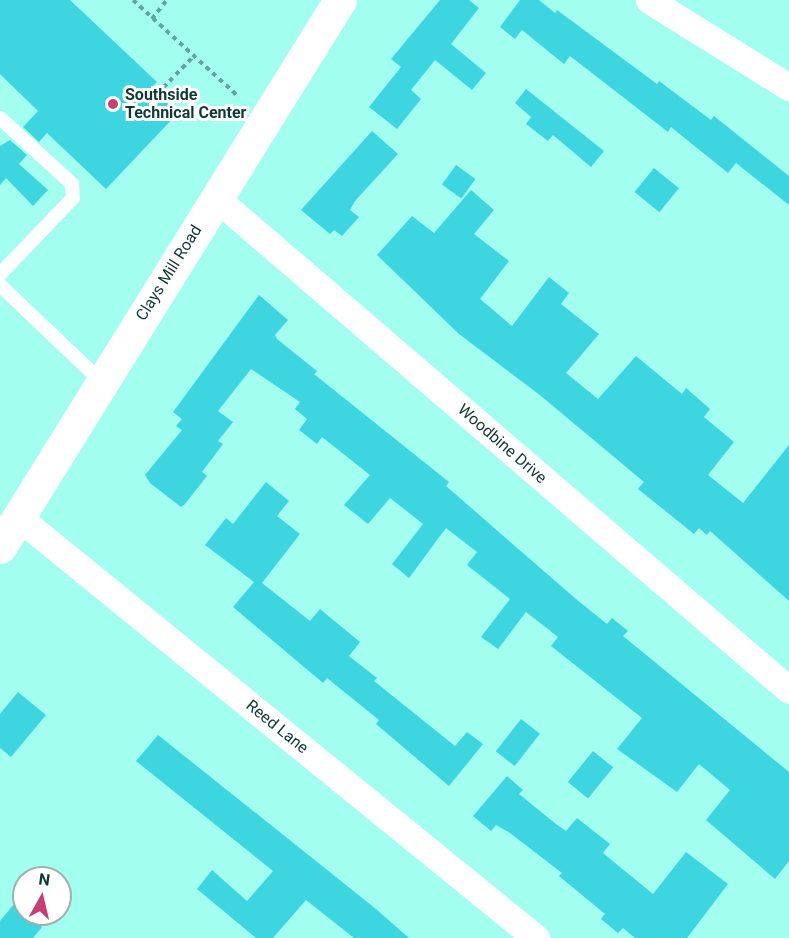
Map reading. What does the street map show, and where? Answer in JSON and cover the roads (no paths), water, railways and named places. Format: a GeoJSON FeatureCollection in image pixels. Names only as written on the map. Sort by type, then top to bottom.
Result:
{"type":"FeatureCollection","features":[{"type":"Feature","properties":{"kind":"main road","name":"Clays Mill Road"},"geometry":{"type":"LineString","coordinates":[[0,546],[340,0]]}},
{"type":"Feature","properties":{"kind":"street"},"geometry":{"type":"LineString","coordinates":[[649,0],[789,87]]}},
{"type":"Feature","properties":{"kind":"street","name":"Woodbine Drive"},"geometry":{"type":"LineString","coordinates":[[216,198],[789,690]]}},
{"type":"Feature","properties":{"kind":"street","name":"Reed Lane"},"geometry":{"type":"LineString","coordinates":[[18,517],[536,938]]}},
{"type":"Feature","properties":{"kind":"lane"},"geometry":{"type":"LineString","coordinates":[[0,118],[72,184],[73,198],[0,274]]}},
{"type":"Feature","properties":{"kind":"lane"},"geometry":{"type":"LineString","coordinates":[[0,285],[102,382]]}},
{"type":"Feature","properties":{"kind":"place","name":"Southside Technical Center"},"geometry":{"type":"Point","coordinates":[113,104]}}]}
